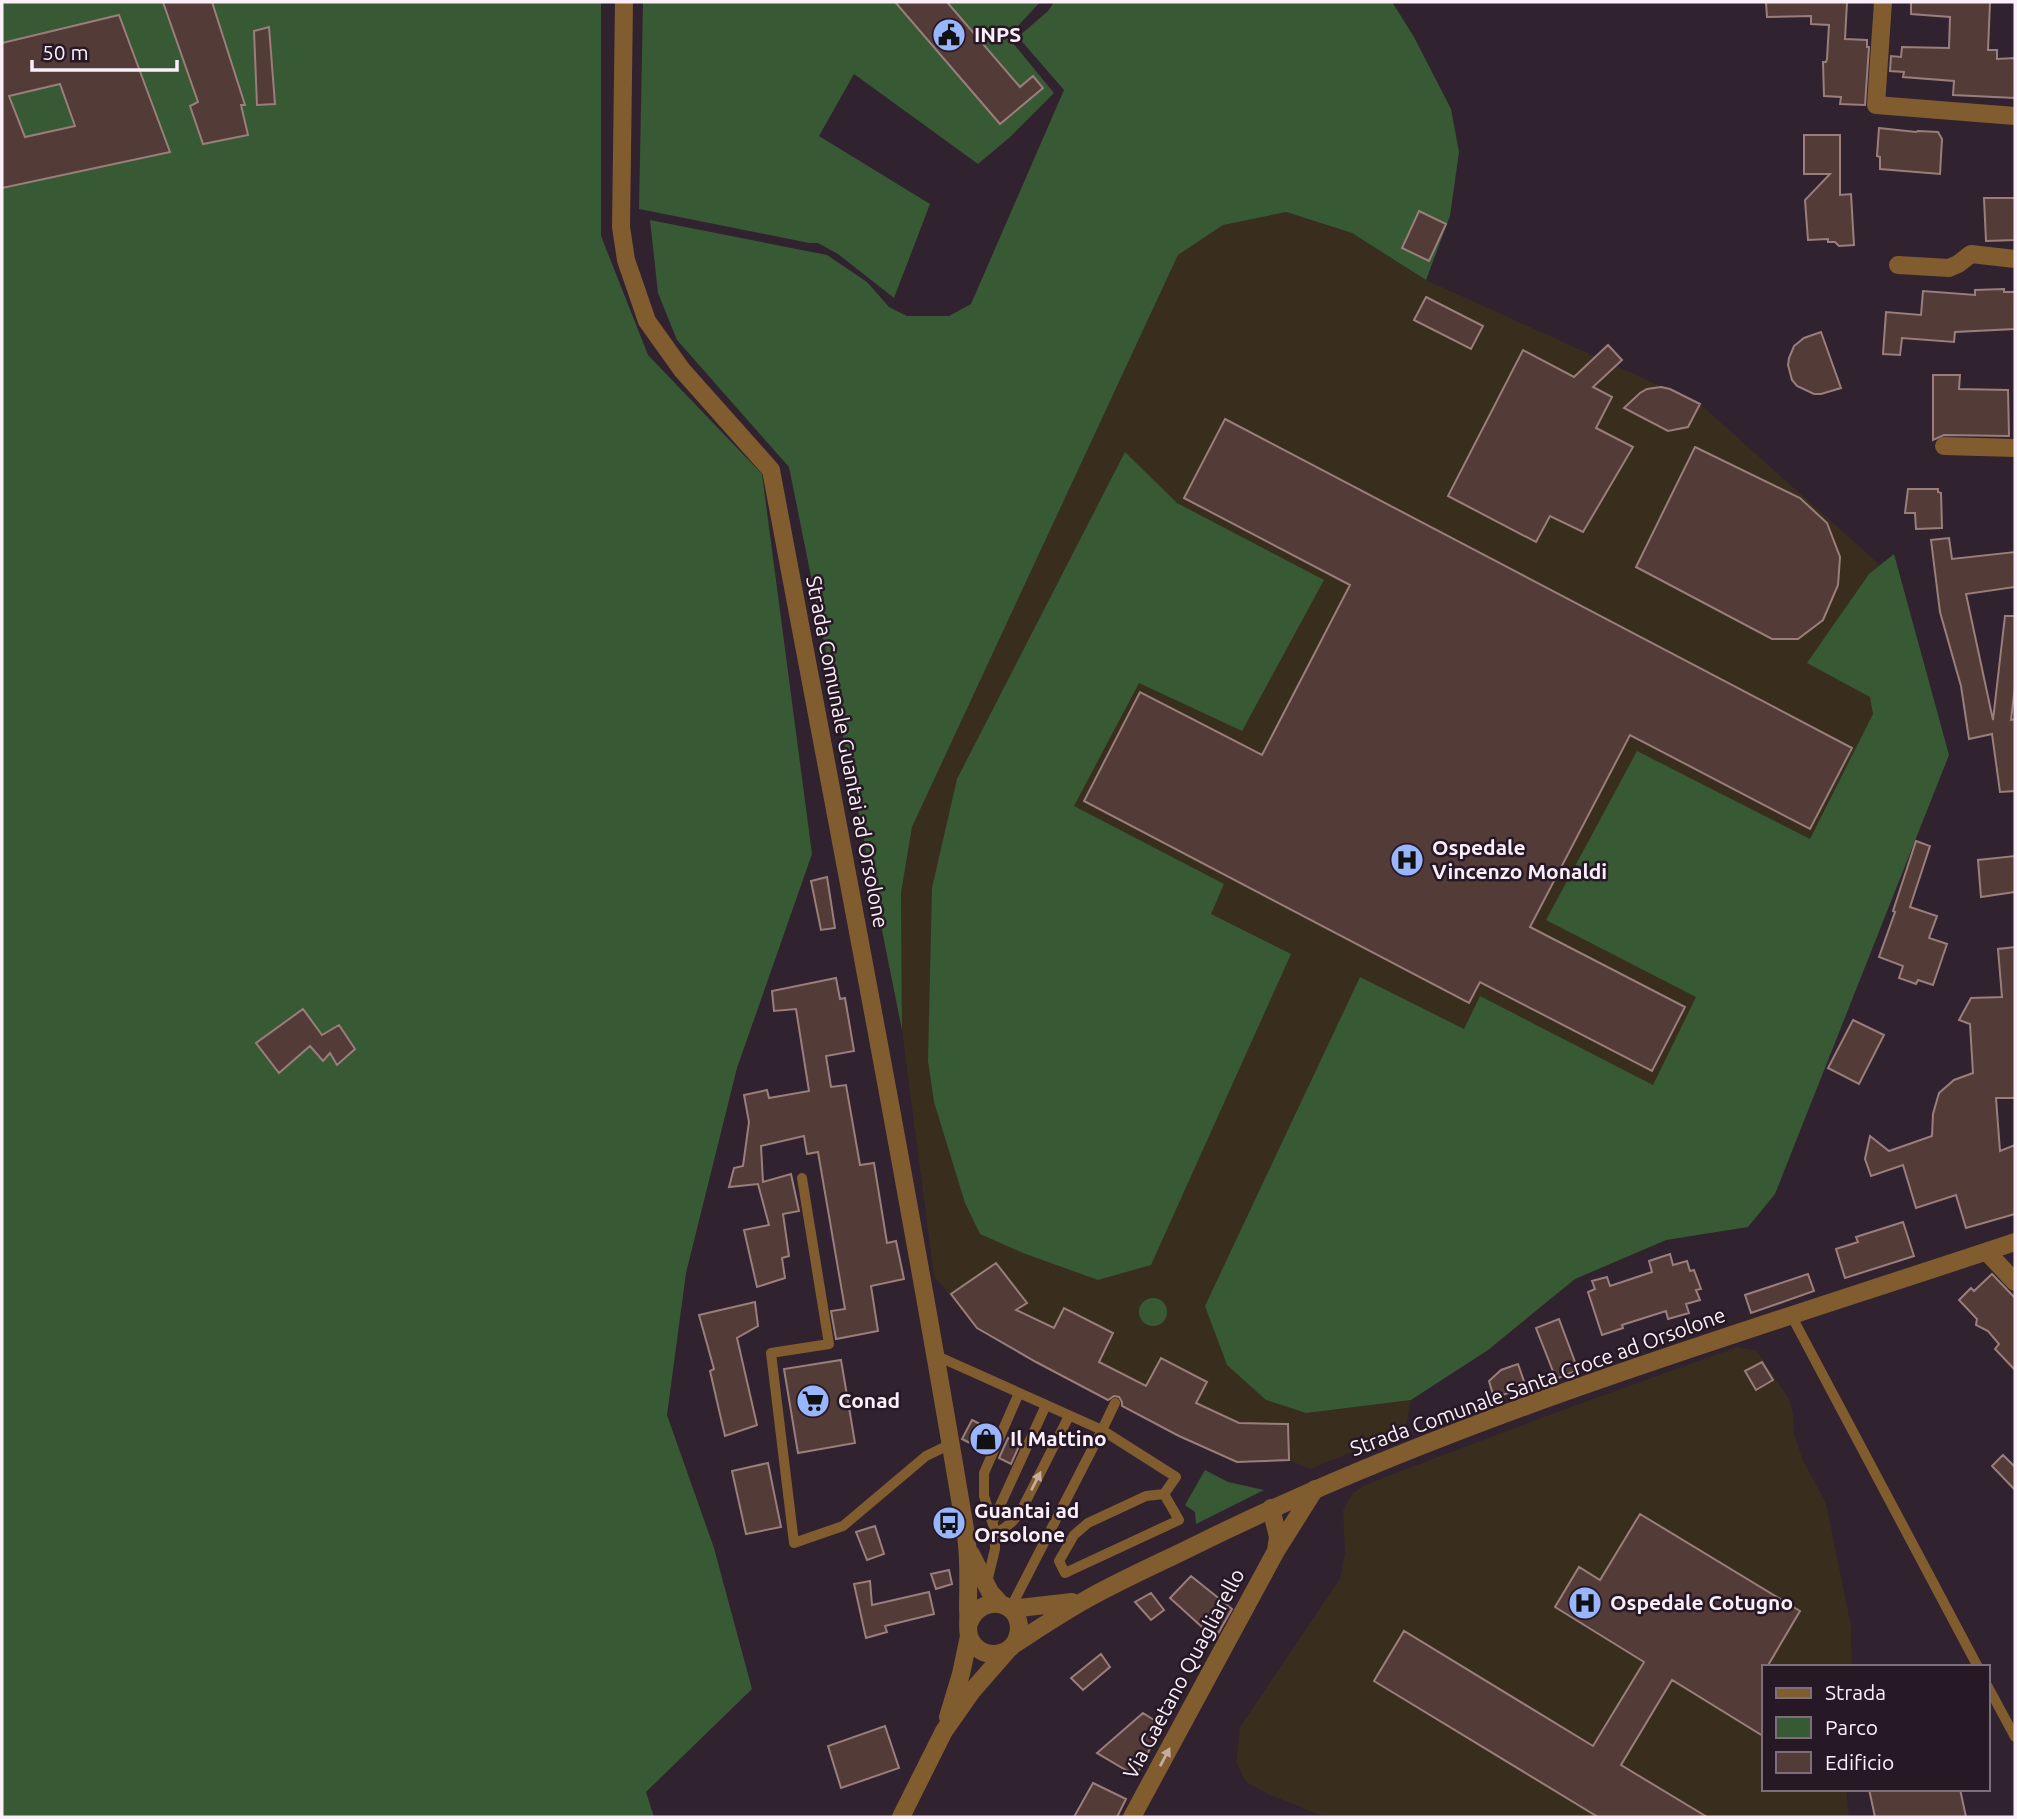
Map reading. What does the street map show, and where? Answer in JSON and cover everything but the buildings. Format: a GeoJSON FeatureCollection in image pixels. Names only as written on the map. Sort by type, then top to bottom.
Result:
{"type":"FeatureCollection","features":[{"type":"Feature","properties":{"kind":"street","name":"Strada Comunale Guantai ad Orsolone"},"geometry":{"type":"LineString","coordinates":[[624,2],[621,227],[626,260],[647,321],[682,370],[771,470],[937,1356],[969,1551],[969,1629],[961,1674],[944,1731]]}},
{"type":"Feature","properties":{"kind":"street"},"geometry":{"type":"LineString","coordinates":[[1883,2],[1875,105],[2015,116]]}},
{"type":"Feature","properties":{"kind":"street"},"geometry":{"type":"LineString","coordinates":[[1898,265],[1949,268],[1971,254],[2015,259]]}},
{"type":"Feature","properties":{"kind":"street"},"geometry":{"type":"LineString","coordinates":[[1944,446],[2015,447]]}},
{"type":"Feature","properties":{"kind":"street","name":"Strada Comunale Santa Croce ad Orsolone"},"geometry":{"type":"LineString","coordinates":[[944,1731],[972,1691],[1010,1648],[1089,1597],[1271,1508],[1488,1420],[1791,1315],[2015,1242]]}},
{"type":"Feature","properties":{"kind":"street"},"geometry":{"type":"LineString","coordinates":[[1987,1252],[2015,1282]]}},
{"type":"Feature","properties":{"kind":"street","name":"Via Gaetano Quagliarello"},"geometry":{"type":"LineString","coordinates":[[1132,1817],[1276,1552],[1315,1489]]}},
{"type":"Feature","properties":{"kind":"street"},"geometry":{"type":"LineString","coordinates":[[1271,1508],[1278,1537],[1276,1552]]}},
{"type":"Feature","properties":{"kind":"street","name":"Strada Comunale Guantai ad Orsolone"},"geometry":{"type":"LineString","coordinates":[[969,1551],[986,1584],[1006,1607]]}},
{"type":"Feature","properties":{"kind":"street","name":"Strada Comunale Santa Croce ad Orsolone"},"geometry":{"type":"LineString","coordinates":[[1006,1607],[1067,1603],[1089,1597]]}},
{"type":"Feature","properties":{"kind":"street"},"geometry":{"type":"LineString","coordinates":[[991,1603],[1006,1607],[1016,1617],[1018,1636],[1010,1648],[993,1654],[984,1652],[975,1646],[969,1629],[973,1613],[981,1606],[991,1603]]}},
{"type":"Feature","properties":{"kind":"street"},"geometry":{"type":"LineString","coordinates":[[901,1817],[944,1731]]}},
{"type":"Feature","properties":{"kind":"lane"},"geometry":{"type":"LineString","coordinates":[[802,1178],[829,1344],[771,1353],[794,1543],[843,1526],[926,1456],[951,1444]]}},
{"type":"Feature","properties":{"kind":"lane"},"geometry":{"type":"LineString","coordinates":[[1791,1315],[1977,1665]]}},
{"type":"Feature","properties":{"kind":"lane"},"geometry":{"type":"LineString","coordinates":[[937,1356],[1102,1430],[1177,1478],[1164,1494],[1146,1496],[1088,1523],[1074,1535],[1059,1561],[1065,1573],[1179,1520],[1164,1494]]}},
{"type":"Feature","properties":{"kind":"lane"},"geometry":{"type":"LineString","coordinates":[[986,1584],[995,1549],[995,1535],[984,1496],[984,1473],[1019,1393]]}},
{"type":"Feature","properties":{"kind":"lane"},"geometry":{"type":"LineString","coordinates":[[1006,1607],[1115,1403]]}},
{"type":"Feature","properties":{"kind":"lane"},"geometry":{"type":"LineString","coordinates":[[993,1521],[1046,1405]]}},
{"type":"Feature","properties":{"kind":"lane"},"geometry":{"type":"LineString","coordinates":[[995,1535],[1021,1511],[1069,1416]]}},
{"type":"Feature","properties":{"kind":"lane"},"geometry":{"type":"LineString","coordinates":[[1989,1689],[2015,1737]]}},
{"type":"Feature","properties":{"kind":"shaded area","name":"Ospedale Vincenzo Monaldi"},"geometry":{"type":"Polygon","coordinates":[[[1285,212],[1352,233],[1426,280],[1700,404],[1880,565],[1949,755],[1748,1227],[1666,1240],[1575,1279],[1488,1350],[1411,1399],[1405,1431],[1310,1469],[1289,1460],[1237,1462],[1086,1388],[977,1329],[934,1276],[902,1030],[901,893],[912,827],[1178,255],[1223,225],[1285,212]]]}},
{"type":"Feature","properties":{"kind":"shaded area","name":"Ospedale Cotugno"},"geometry":{"type":"Polygon","coordinates":[[[1737,1347],[1757,1351],[1789,1399],[1794,1434],[1803,1460],[1826,1503],[1851,1626],[1852,1665],[1762,1665],[1762,1791],[1846,1791],[1849,1817],[1325,1817],[1246,1782],[1236,1762],[1240,1727],[1340,1579],[1345,1552],[1343,1510],[1352,1494],[1365,1485],[1737,1347]]]}},
{"type":"Feature","properties":{"kind":"green space"},"geometry":{"type":"Polygon","coordinates":[[[2,2],[601,2],[601,236],[648,355],[762,474],[812,854],[737,1068],[686,1273],[667,1415],[714,1548],[752,1689],[646,1792],[654,1817],[2,1817],[2,2]]]}},
{"type":"Feature","properties":{"kind":"green space"},"geometry":{"type":"Polygon","coordinates":[[[643,2],[1040,2],[1008,37],[1054,93],[1009,138],[978,164],[854,74],[819,136],[930,204],[894,298],[838,254],[818,243],[639,209],[643,2]]]}},
{"type":"Feature","properties":{"kind":"green space"},"geometry":{"type":"Polygon","coordinates":[[[1054,2],[1392,2],[1414,37],[1451,109],[1459,152],[1450,216],[1426,280],[1352,233],[1286,212],[1223,225],[1178,255],[912,827],[901,893],[902,1030],[789,467],[677,340],[658,293],[650,220],[827,255],[867,282],[889,307],[907,316],[949,316],[971,304],[1064,90],[1018,37],[1048,11],[1054,2]]]}},
{"type":"Feature","properties":{"kind":"green space"},"geometry":{"type":"Polygon","coordinates":[[[1125,452],[1177,503],[1324,580],[1242,731],[1139,683],[1074,806],[1224,884],[1211,914],[1291,954],[1151,1265],[1098,1280],[980,1234],[965,1203],[934,1102],[928,1061],[932,888],[957,779],[1125,452]]]}},
{"type":"Feature","properties":{"kind":"green space"},"geometry":{"type":"Polygon","coordinates":[[[1894,554],[1949,755],[1775,1194],[1748,1227],[1666,1240],[1575,1279],[1488,1350],[1411,1400],[1306,1413],[1266,1400],[1227,1365],[1205,1306],[1360,977],[1464,1029],[1480,996],[1653,1085],[1696,997],[1546,920],[1637,751],[1810,839],[1873,714],[1870,697],[1807,663],[1869,574],[1894,554]]]}},
{"type":"Feature","properties":{"kind":"green space"},"geometry":{"type":"Polygon","coordinates":[[[1153,1298],[1163,1302],[1167,1312],[1163,1322],[1153,1326],[1143,1322],[1139,1312],[1143,1302],[1153,1298]]]}},
{"type":"Feature","properties":{"kind":"green space"},"geometry":{"type":"Polygon","coordinates":[[[1205,1470],[1228,1482],[1264,1490],[1196,1524],[1195,1512],[1185,1505],[1205,1470]]]}},
{"type":"Feature","properties":{"kind":"place","name":"INPS"},"geometry":{"type":"Point","coordinates":[949,35]}},
{"type":"Feature","properties":{"kind":"place","name":"Ospedale Vincenzo Monaldi"},"geometry":{"type":"Point","coordinates":[1407,860]}},
{"type":"Feature","properties":{"kind":"place","name":"Conad"},"geometry":{"type":"Point","coordinates":[813,1401]}},
{"type":"Feature","properties":{"kind":"place","name":"Il Mattino"},"geometry":{"type":"Point","coordinates":[986,1439]}},
{"type":"Feature","properties":{"kind":"place","name":"Guantai ad Orsolone"},"geometry":{"type":"Point","coordinates":[949,1523]}},
{"type":"Feature","properties":{"kind":"place","name":"Ospedale Cotugno"},"geometry":{"type":"Point","coordinates":[1585,1603]}}]}
